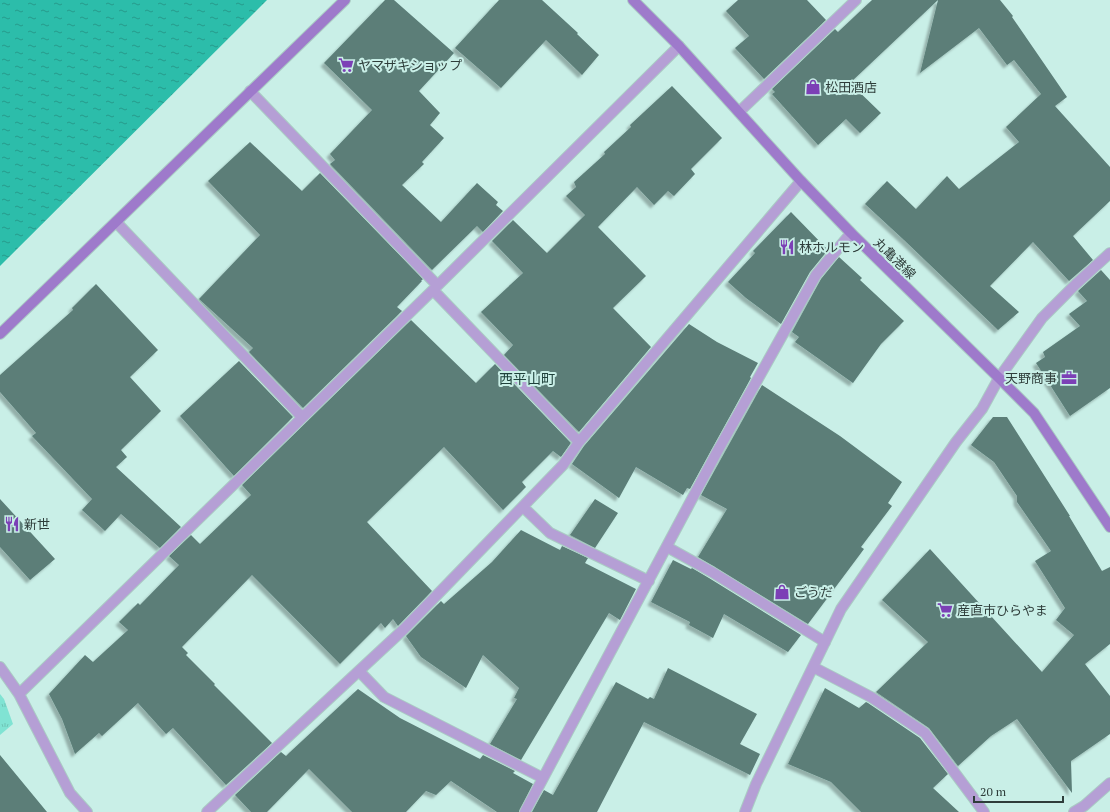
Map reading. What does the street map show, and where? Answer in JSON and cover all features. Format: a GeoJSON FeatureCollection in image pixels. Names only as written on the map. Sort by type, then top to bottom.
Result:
{"type":"FeatureCollection","features":[{"type":"Feature","properties":{"kind":"main road"},"geometry":{"type":"LineString","coordinates":[[0,334],[345,0]]}},
{"type":"Feature","properties":{"kind":"main road","name":"丸亀港線"},"geometry":{"type":"LineString","coordinates":[[633,0],[679,46],[801,181],[851,233],[1034,413],[1108,520]]}},
{"type":"Feature","properties":{"kind":"street"},"geometry":{"type":"LineString","coordinates":[[739,112],[856,0]]}},
{"type":"Feature","properties":{"kind":"street"},"geometry":{"type":"LineString","coordinates":[[19,694],[435,288],[679,46]]}},
{"type":"Feature","properties":{"kind":"street"},"geometry":{"type":"LineString","coordinates":[[250,91],[579,442]]}},
{"type":"Feature","properties":{"kind":"street"},"geometry":{"type":"LineString","coordinates":[[207,812],[404,629],[563,465],[579,442],[801,181]]}},
{"type":"Feature","properties":{"kind":"street"},"geometry":{"type":"LineString","coordinates":[[116,222],[302,417]]}},
{"type":"Feature","properties":{"kind":"street"},"geometry":{"type":"LineString","coordinates":[[525,812],[717,452],[816,275],[851,233]]}},
{"type":"Feature","properties":{"kind":"street"},"geometry":{"type":"LineString","coordinates":[[745,812],[756,784],[841,609],[956,442],[982,409],[999,378],[1042,318],[1110,253]]}},
{"type":"Feature","properties":{"kind":"street"},"geometry":{"type":"LineString","coordinates":[[522,506],[550,533],[649,581]]}},
{"type":"Feature","properties":{"kind":"street"},"geometry":{"type":"LineString","coordinates":[[667,547],[712,572],[825,642]]}},
{"type":"Feature","properties":{"kind":"street"},"geometry":{"type":"LineString","coordinates":[[0,667],[19,694],[70,793],[88,812]]}},
{"type":"Feature","properties":{"kind":"street"},"geometry":{"type":"LineString","coordinates":[[813,667],[871,697],[924,733],[984,812]]}},
{"type":"Feature","properties":{"kind":"street"},"geometry":{"type":"LineString","coordinates":[[359,671],[384,697],[543,778]]}},
{"type":"Feature","properties":{"kind":"street"},"geometry":{"type":"LineString","coordinates":[[1074,812],[1084,806],[1110,783]]}},
{"type":"Feature","properties":{"kind":"green space"},"geometry":{"type":"Polygon","coordinates":[[[0,694],[4,699],[13,724],[0,735],[0,694]]]}},
{"type":"Feature","properties":{"kind":"water"},"geometry":{"type":"Polygon","coordinates":[[[0,0],[267,0],[0,266],[0,0]]]}},
{"type":"Feature","properties":{"kind":"building"},"geometry":{"type":"Polygon","coordinates":[[[385,0],[394,0],[454,53],[419,91],[440,113],[430,125],[444,138],[422,162],[424,164],[402,185],[441,222],[477,183],[498,202],[496,205],[503,211],[483,232],[477,226],[432,270],[330,164],[335,160],[330,154],[372,110],[324,63],[385,0]]]}},
{"type":"Feature","properties":{"kind":"building"},"geometry":{"type":"Polygon","coordinates":[[[499,0],[542,0],[578,33],[577,34],[599,55],[582,75],[546,40],[501,88],[455,48],[499,0]]]}},
{"type":"Feature","properties":{"kind":"building"},"geometry":{"type":"Polygon","coordinates":[[[738,0],[807,0],[826,20],[764,79],[735,48],[749,36],[726,11],[738,0]]]}},
{"type":"Feature","properties":{"kind":"building"},"geometry":{"type":"Polygon","coordinates":[[[872,0],[938,0],[850,83],[881,113],[860,133],[846,119],[818,145],[772,94],[775,92],[772,89],[835,29],[838,32],[872,0]]]}},
{"type":"Feature","properties":{"kind":"building"},"geometry":{"type":"Polygon","coordinates":[[[938,0],[1000,0],[1013,16],[1012,17],[1067,97],[1055,106],[1110,167],[1110,201],[1073,236],[1093,260],[1069,281],[1033,242],[990,286],[1019,312],[998,330],[865,204],[887,181],[916,209],[947,176],[959,189],[1019,142],[1006,127],[1041,94],[1014,60],[1007,65],[979,28],[920,73],[938,0]]]}},
{"type":"Feature","properties":{"kind":"building"},"geometry":{"type":"Polygon","coordinates":[[[672,86],[722,138],[691,169],[695,174],[674,196],[668,191],[654,205],[637,187],[598,227],[646,276],[613,308],[651,347],[579,432],[504,355],[513,345],[481,312],[523,273],[492,241],[513,220],[547,253],[585,215],[566,196],[576,187],[574,182],[605,154],[604,152],[631,127],[630,125],[672,86]]]}},
{"type":"Feature","properties":{"kind":"building"},"geometry":{"type":"Polygon","coordinates":[[[250,142],[302,191],[320,173],[423,279],[397,307],[402,311],[303,408],[249,352],[253,348],[199,299],[260,235],[208,181],[250,142]]]}},
{"type":"Feature","properties":{"kind":"building"},"geometry":{"type":"Polygon","coordinates":[[[791,212],[828,250],[810,272],[781,324],[746,298],[728,282],[755,253],[753,251],[791,212]]]}},
{"type":"Feature","properties":{"kind":"building"},"geometry":{"type":"Polygon","coordinates":[[[839,257],[862,278],[860,280],[904,321],[881,344],[853,383],[795,342],[799,337],[792,332],[821,279],[839,257]]]}},
{"type":"Feature","properties":{"kind":"building"},"geometry":{"type":"Polygon","coordinates":[[[1101,270],[1110,280],[1110,388],[1070,416],[1036,363],[1045,357],[1043,352],[1080,326],[1069,314],[1087,301],[1078,291],[1101,270]]]}},
{"type":"Feature","properties":{"kind":"building"},"geometry":{"type":"Polygon","coordinates":[[[96,284],[158,350],[130,377],[161,411],[121,450],[127,457],[116,467],[181,527],[160,548],[121,514],[105,531],[82,510],[92,499],[32,436],[36,433],[0,392],[0,375],[73,310],[72,308],[96,284]]]}},
{"type":"Feature","properties":{"kind":"building"},"geometry":{"type":"Polygon","coordinates":[[[411,320],[476,383],[495,364],[571,443],[561,457],[553,451],[522,482],[526,487],[503,510],[444,447],[367,522],[432,591],[398,626],[393,619],[385,628],[381,623],[340,664],[252,575],[182,647],[188,653],[186,655],[215,684],[214,685],[272,743],[226,785],[173,728],[166,734],[138,703],[102,736],[99,733],[75,754],[62,719],[49,694],[85,655],[93,662],[128,630],[119,622],[138,603],[140,605],[179,565],[169,556],[191,535],[200,544],[251,495],[242,485],[411,320]]]}},
{"type":"Feature","properties":{"kind":"building"},"geometry":{"type":"Polygon","coordinates":[[[689,324],[717,342],[758,363],[690,489],[687,488],[683,495],[636,467],[619,498],[572,464],[584,446],[689,324]]]}},
{"type":"Feature","properties":{"kind":"building"},"geometry":{"type":"Polygon","coordinates":[[[239,361],[293,417],[234,476],[180,416],[239,361]]]}},
{"type":"Feature","properties":{"kind":"building"},"geometry":{"type":"Polygon","coordinates":[[[762,385],[840,436],[902,482],[888,503],[892,506],[861,547],[864,549],[808,624],[698,557],[727,509],[701,495],[762,385]]]}},
{"type":"Feature","properties":{"kind":"building"},"geometry":{"type":"Polygon","coordinates":[[[993,417],[1007,417],[1070,516],[1102,571],[1110,567],[1110,644],[1085,664],[1110,696],[1110,734],[1071,761],[1072,793],[1017,719],[991,736],[958,766],[929,728],[876,692],[928,642],[882,600],[930,549],[1042,672],[1074,635],[1056,620],[1065,608],[1035,561],[1051,551],[1017,502],[1017,496],[994,462],[971,445],[993,417]]]}},
{"type":"Feature","properties":{"kind":"building","name":"新世"},"geometry":{"type":"Polygon","coordinates":[[[0,499],[55,559],[30,580],[0,547],[0,499]]]}},
{"type":"Feature","properties":{"kind":"building"},"geometry":{"type":"Polygon","coordinates":[[[595,499],[618,513],[595,548],[570,535],[595,499]]]}},
{"type":"Feature","properties":{"kind":"building"},"geometry":{"type":"Polygon","coordinates":[[[521,530],[560,550],[562,546],[588,558],[585,563],[636,589],[620,620],[609,613],[521,760],[490,744],[517,699],[514,698],[519,688],[483,655],[466,688],[421,657],[406,636],[441,601],[444,604],[492,562],[521,530]]]}},
{"type":"Feature","properties":{"kind":"building"},"geometry":{"type":"Polygon","coordinates":[[[673,560],[691,569],[692,568],[801,635],[788,652],[724,614],[713,638],[689,625],[690,622],[651,602],[673,560]]]}},
{"type":"Feature","properties":{"kind":"building"},"geometry":{"type":"Polygon","coordinates":[[[668,668],[757,714],[740,744],[760,754],[750,775],[644,722],[597,812],[532,812],[544,790],[553,795],[616,682],[648,699],[650,697],[654,699],[668,668]]]}},
{"type":"Feature","properties":{"kind":"building"},"geometry":{"type":"Polygon","coordinates":[[[825,688],[859,708],[866,702],[868,703],[920,738],[948,774],[933,788],[959,812],[861,812],[831,782],[788,764],[825,688]]]}},
{"type":"Feature","properties":{"kind":"building"},"geometry":{"type":"Polygon","coordinates":[[[358,689],[400,718],[480,759],[483,755],[515,771],[513,773],[533,784],[519,812],[497,812],[451,781],[436,795],[426,791],[406,812],[352,812],[309,769],[267,812],[251,812],[235,795],[281,752],[286,756],[358,689]]]}},
{"type":"Feature","properties":{"kind":"building"},"geometry":{"type":"Polygon","coordinates":[[[0,755],[47,812],[0,812],[0,755]]]}},
{"type":"Feature","properties":{"kind":"place","name":"ヤマザキショップ"},"geometry":{"type":"Point","coordinates":[346,65]}},
{"type":"Feature","properties":{"kind":"place","name":"松田酒店"},"geometry":{"type":"Point","coordinates":[813,87]}},
{"type":"Feature","properties":{"kind":"place","name":"林ホルモン"},"geometry":{"type":"Point","coordinates":[787,247]}},
{"type":"Feature","properties":{"kind":"place","name":"天野商事"},"geometry":{"type":"Point","coordinates":[1069,378]}},
{"type":"Feature","properties":{"kind":"place","name":"新世"},"geometry":{"type":"Point","coordinates":[12,524]}},
{"type":"Feature","properties":{"kind":"place","name":"ごうだ"},"geometry":{"type":"Point","coordinates":[782,592]}},
{"type":"Feature","properties":{"kind":"place","name":"産直市ひらやま"},"geometry":{"type":"Point","coordinates":[945,610]}},
{"type":"Feature","properties":{"kind":"district","name":"西平山町"},"geometry":{"type":"Point","coordinates":[527,378]}}]}
